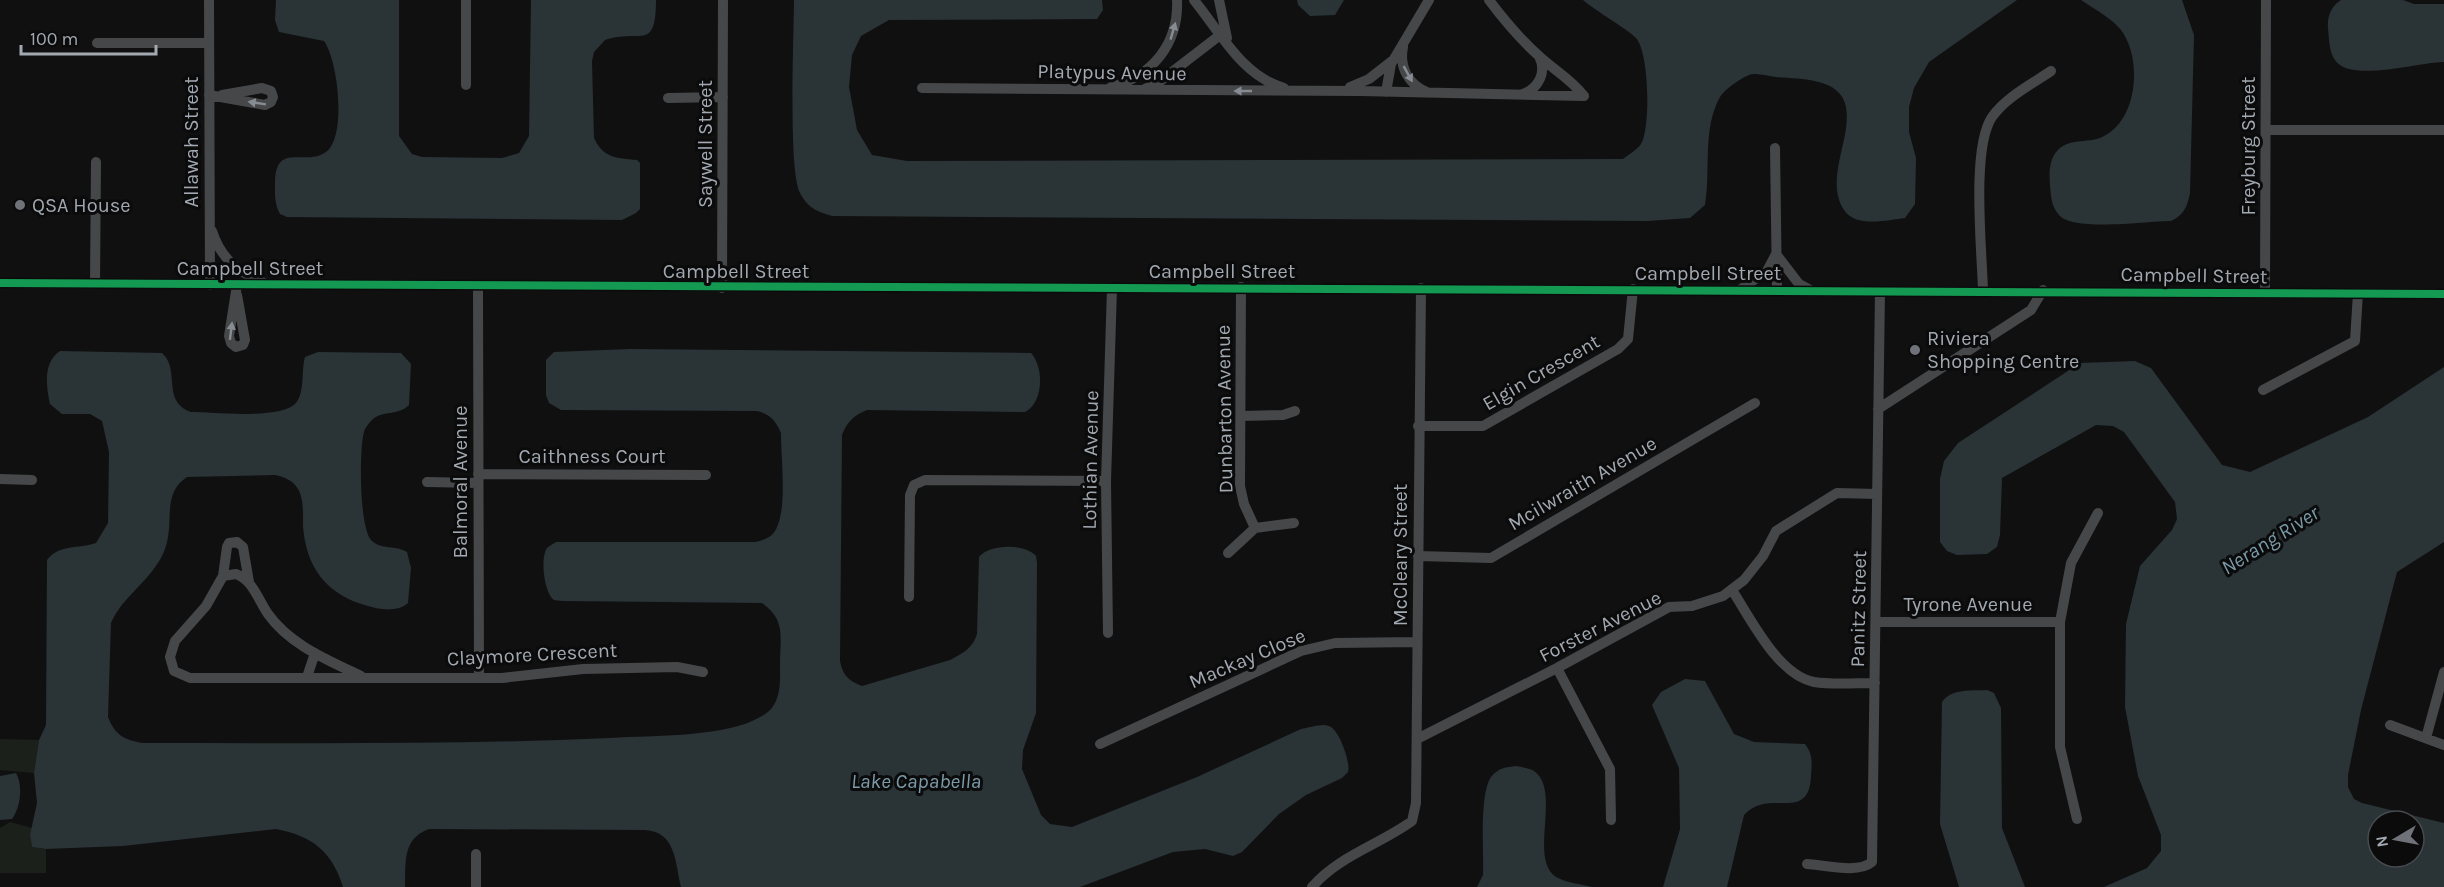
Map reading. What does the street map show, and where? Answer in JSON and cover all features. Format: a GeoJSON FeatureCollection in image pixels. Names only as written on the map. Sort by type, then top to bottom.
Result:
{"type":"FeatureCollection","features":[{"type":"Feature","properties":{"kind":"street","name":"Allawah Street"},"geometry":{"type":"LineString","coordinates":[[209,0],[210,285]]}},
{"type":"Feature","properties":{"kind":"street"},"geometry":{"type":"LineString","coordinates":[[466,0],[466,85]]}},
{"type":"Feature","properties":{"kind":"street","name":"Saywell Street"},"geometry":{"type":"LineString","coordinates":[[722,288],[723,0]]}},
{"type":"Feature","properties":{"kind":"street"},"geometry":{"type":"LineString","coordinates":[[1099,90],[1126,82],[1156,62],[1173,36],[1177,0]]}},
{"type":"Feature","properties":{"kind":"street"},"geometry":{"type":"LineString","coordinates":[[1194,0],[1223,33]]}},
{"type":"Feature","properties":{"kind":"street"},"geometry":{"type":"LineString","coordinates":[[1219,0],[1223,33]]}},
{"type":"Feature","properties":{"kind":"street"},"geometry":{"type":"LineString","coordinates":[[1386,92],[1390,68],[1429,0]]}},
{"type":"Feature","properties":{"kind":"street"},"geometry":{"type":"LineString","coordinates":[[1489,0],[1512,29],[1539,56],[1542,72],[1539,82],[1533,90],[1520,94]]}},
{"type":"Feature","properties":{"kind":"street","name":"Freyburg Street"},"geometry":{"type":"LineString","coordinates":[[2265,293],[2266,0]]}},
{"type":"Feature","properties":{"kind":"street"},"geometry":{"type":"LineString","coordinates":[[1137,90],[1159,82],[1223,33]]}},
{"type":"Feature","properties":{"kind":"street","name":"Platypus Avenue"},"geometry":{"type":"LineString","coordinates":[[1223,33],[1248,69],[1264,80],[1284,88],[1302,91]]}},
{"type":"Feature","properties":{"kind":"street"},"geometry":{"type":"LineString","coordinates":[[1405,41],[1401,58],[1405,73],[1418,88],[1434,94]]}},
{"type":"Feature","properties":{"kind":"street"},"geometry":{"type":"LineString","coordinates":[[97,43],[209,43]]}},
{"type":"Feature","properties":{"kind":"street"},"geometry":{"type":"LineString","coordinates":[[1338,91],[1369,79],[1396,56]]}},
{"type":"Feature","properties":{"kind":"street","name":"Platypus Avenue"},"geometry":{"type":"LineString","coordinates":[[922,88],[1338,91],[1584,96],[1571,81],[1539,56]]}},
{"type":"Feature","properties":{"kind":"street"},"geometry":{"type":"LineString","coordinates":[[1983,291],[1981,176],[1984,134],[1992,117],[2001,106],[2051,71]]}},
{"type":"Feature","properties":{"kind":"street"},"geometry":{"type":"LineString","coordinates":[[209,95],[222,95]]}},
{"type":"Feature","properties":{"kind":"street"},"geometry":{"type":"LineString","coordinates":[[668,98],[723,97]]}},
{"type":"Feature","properties":{"kind":"street"},"geometry":{"type":"LineString","coordinates":[[2266,130],[2444,130]]}},
{"type":"Feature","properties":{"kind":"street"},"geometry":{"type":"LineString","coordinates":[[1774,148],[1777,290]]}},
{"type":"Feature","properties":{"kind":"street"},"geometry":{"type":"LineString","coordinates":[[95,284],[96,162]]}},
{"type":"Feature","properties":{"kind":"street"},"geometry":{"type":"LineString","coordinates":[[210,222],[216,243],[228,261],[244,274],[267,285]]}},
{"type":"Feature","properties":{"kind":"street"},"geometry":{"type":"LineString","coordinates":[[1738,290],[1754,282],[1767,271],[1776,254]]}},
{"type":"Feature","properties":{"kind":"street"},"geometry":{"type":"LineString","coordinates":[[1776,254],[1799,285],[1811,290]]}},
{"type":"Feature","properties":{"kind":"street","name":"Campbell Street"},"geometry":{"type":"LineString","coordinates":[[0,283],[210,285],[237,290],[267,285],[2043,290],[2444,294]]}},
{"type":"Feature","properties":{"kind":"street","name":"Balmoral Avenue"},"geometry":{"type":"LineString","coordinates":[[478,286],[479,677]]}},
{"type":"Feature","properties":{"kind":"street","name":"Dunbarton Avenue"},"geometry":{"type":"LineString","coordinates":[[1241,287],[1240,486],[1244,504],[1255,528]]}},
{"type":"Feature","properties":{"kind":"street","name":"Lothian Avenue"},"geometry":{"type":"LineString","coordinates":[[1108,633],[1106,481],[1112,288]]}},
{"type":"Feature","properties":{"kind":"street","name":"McCleary Street"},"geometry":{"type":"LineString","coordinates":[[1312,887],[1341,860],[1396,833],[1412,821],[1416,803],[1421,288]]}},
{"type":"Feature","properties":{"kind":"street","name":"Elgin Crescent"},"geometry":{"type":"LineString","coordinates":[[1418,426],[1483,426],[1618,349],[1628,339],[1633,289]]}},
{"type":"Feature","properties":{"kind":"street"},"geometry":{"type":"LineString","coordinates":[[1878,409],[2031,310],[2043,290]]}},
{"type":"Feature","properties":{"kind":"street","name":"Panitz Street"},"geometry":{"type":"LineString","coordinates":[[1807,864],[1858,867],[1867,866],[1872,862],[1880,291]]}},
{"type":"Feature","properties":{"kind":"street"},"geometry":{"type":"LineString","coordinates":[[2263,390],[2355,341],[2358,293]]}},
{"type":"Feature","properties":{"kind":"street","name":"Mcilwraith Avenue"},"geometry":{"type":"LineString","coordinates":[[1418,556],[1491,558],[1755,403]]}},
{"type":"Feature","properties":{"kind":"street"},"geometry":{"type":"LineString","coordinates":[[1242,416],[1283,415],[1295,411]]}},
{"type":"Feature","properties":{"kind":"street","name":"Caithness Court"},"geometry":{"type":"LineString","coordinates":[[427,482],[478,478],[706,476]]}},
{"type":"Feature","properties":{"kind":"street"},"geometry":{"type":"LineString","coordinates":[[0,480],[32,480]]}},
{"type":"Feature","properties":{"kind":"street"},"geometry":{"type":"LineString","coordinates":[[909,597],[910,495],[914,485],[925,480],[1106,481]]}},
{"type":"Feature","properties":{"kind":"street","name":"Forster Avenue"},"geometry":{"type":"LineString","coordinates":[[1418,739],[1557,668],[1669,607],[1692,606],[1723,596],[1732,590],[1763,556],[1776,531],[1837,493],[1877,494]]}},
{"type":"Feature","properties":{"kind":"street"},"geometry":{"type":"LineString","coordinates":[[2077,819],[2060,747],[2060,622],[2071,564],[2098,513]]}},
{"type":"Feature","properties":{"kind":"street"},"geometry":{"type":"LineString","coordinates":[[1228,553],[1255,528],[1294,523]]}},
{"type":"Feature","properties":{"kind":"street","name":"Claymore Crescent"},"geometry":{"type":"LineString","coordinates":[[361,676],[291,639],[268,615],[249,582],[243,547],[237,542],[229,543],[223,576],[206,606],[175,641],[170,657],[174,671],[190,678],[361,676],[502,678],[583,669],[677,667],[704,672]]}},
{"type":"Feature","properties":{"kind":"street"},"geometry":{"type":"LineString","coordinates":[[223,576],[236,574],[249,582]]}},
{"type":"Feature","properties":{"kind":"street"},"geometry":{"type":"LineString","coordinates":[[1732,590],[1780,662],[1795,675],[1822,683],[1875,683]]}},
{"type":"Feature","properties":{"kind":"street","name":"Tyrone Avenue"},"geometry":{"type":"LineString","coordinates":[[1876,622],[2060,622]]}},
{"type":"Feature","properties":{"kind":"street","name":"Mackay Close"},"geometry":{"type":"LineString","coordinates":[[1100,744],[1302,651],[1335,643],[1417,642]]}},
{"type":"Feature","properties":{"kind":"street"},"geometry":{"type":"LineString","coordinates":[[308,677],[315,653]]}},
{"type":"Feature","properties":{"kind":"street"},"geometry":{"type":"LineString","coordinates":[[1557,668],[1610,769],[1611,820]]}},
{"type":"Feature","properties":{"kind":"street"},"geometry":{"type":"LineString","coordinates":[[2426,738],[2444,672]]}},
{"type":"Feature","properties":{"kind":"street"},"geometry":{"type":"LineString","coordinates":[[2390,725],[2444,745]]}},
{"type":"Feature","properties":{"kind":"street"},"geometry":{"type":"LineString","coordinates":[[476,854],[476,887]]}},
{"type":"Feature","properties":{"kind":"shaded area"},"geometry":{"type":"Polygon","coordinates":[[[0,739],[39,740],[34,773],[0,770],[0,739]]]}},
{"type":"Feature","properties":{"kind":"shaded area"},"geometry":{"type":"Polygon","coordinates":[[[10,822],[32,828],[30,835],[32,847],[46,849],[46,873],[0,873],[0,828],[10,822]]]}},
{"type":"Feature","properties":{"kind":"water"},"geometry":{"type":"Polygon","coordinates":[[[276,0],[399,0],[399,136],[412,154],[422,157],[502,158],[519,153],[529,136],[531,0],[656,0],[653,27],[649,33],[605,40],[594,52],[592,61],[594,138],[602,150],[611,156],[637,160],[640,163],[640,209],[622,220],[287,217],[280,214],[275,198],[275,182],[280,162],[286,158],[318,156],[326,152],[333,144],[337,131],[338,98],[333,64],[324,41],[279,32],[275,20],[276,0]]]}},
{"type":"Feature","properties":{"kind":"water"},"geometry":{"type":"Polygon","coordinates":[[[794,0],[1102,0],[1103,10],[1097,19],[889,20],[861,36],[852,55],[849,87],[857,130],[872,155],[907,161],[1623,159],[1641,144],[1644,135],[1647,90],[1644,58],[1636,38],[1583,0],[2017,0],[1929,62],[1914,88],[1909,107],[1909,132],[1916,158],[1915,204],[1905,218],[1872,222],[1849,216],[1839,198],[1837,172],[1847,119],[1842,97],[1827,85],[1806,79],[1755,74],[1737,81],[1725,91],[1714,109],[1709,136],[1705,205],[1690,218],[1648,221],[832,216],[809,206],[800,193],[796,179],[793,131],[794,0]]]}},
{"type":"Feature","properties":{"kind":"water"},"geometry":{"type":"Polygon","coordinates":[[[1297,0],[1344,0],[1335,15],[1310,16],[1298,5],[1297,0]]]}},
{"type":"Feature","properties":{"kind":"water"},"geometry":{"type":"Polygon","coordinates":[[[2081,0],[2182,0],[2194,35],[2190,193],[2184,210],[2171,221],[2079,223],[2067,220],[2054,208],[2050,176],[2054,155],[2067,144],[2100,138],[2113,130],[2129,105],[2133,89],[2132,57],[2128,42],[2121,30],[2107,17],[2081,0]]]}},
{"type":"Feature","properties":{"kind":"water"},"geometry":{"type":"Polygon","coordinates":[[[2341,0],[2403,0],[2414,4],[2444,4],[2444,62],[2369,71],[2343,67],[2335,60],[2332,53],[2328,24],[2332,9],[2341,0]]]}},
{"type":"Feature","properties":{"kind":"water","name":"Lake Capabella"},"geometry":{"type":"Polygon","coordinates":[[[630,349],[1031,353],[1038,367],[1040,384],[1036,401],[1025,412],[867,410],[854,417],[846,426],[842,435],[840,661],[845,674],[850,680],[862,686],[950,660],[970,647],[977,634],[979,557],[991,550],[1016,547],[1031,552],[1036,556],[1037,563],[1036,713],[1023,750],[1022,769],[1041,815],[1050,824],[1072,827],[1197,777],[1301,729],[1315,726],[1329,726],[1337,733],[1346,754],[1348,772],[1342,778],[1306,795],[1279,814],[1242,852],[1233,856],[1205,849],[1173,852],[1080,887],[681,887],[675,859],[668,842],[663,836],[645,830],[429,829],[414,839],[407,852],[405,887],[343,887],[333,864],[319,847],[300,836],[276,829],[123,846],[46,849],[32,847],[30,835],[37,803],[34,773],[39,740],[46,725],[47,560],[57,551],[96,543],[108,523],[109,452],[102,421],[90,414],[62,414],[50,404],[47,390],[48,368],[60,351],[162,353],[170,368],[176,401],[182,407],[191,412],[230,414],[276,412],[296,403],[301,393],[305,357],[318,352],[401,353],[411,364],[409,405],[400,411],[376,417],[367,426],[362,441],[361,471],[362,506],[368,534],[376,544],[407,552],[411,568],[408,603],[395,609],[368,606],[341,595],[321,578],[314,567],[305,541],[300,493],[294,483],[288,479],[275,475],[187,477],[179,484],[171,500],[168,539],[160,560],[116,613],[111,623],[108,717],[117,732],[125,738],[143,743],[318,743],[494,742],[667,736],[729,728],[747,723],[769,711],[778,693],[781,637],[775,616],[762,603],[562,601],[554,600],[548,590],[544,575],[545,553],[547,548],[556,542],[755,542],[768,538],[777,527],[783,494],[781,433],[775,422],[766,414],[757,411],[561,410],[549,403],[546,395],[546,360],[554,352],[630,349]]]}},
{"type":"Feature","properties":{"kind":"water","name":"Nerang River"},"geometry":{"type":"Polygon","coordinates":[[[2135,361],[2151,368],[2222,465],[2250,472],[2368,417],[2444,367],[2444,542],[2397,572],[2361,710],[2348,775],[2348,787],[2354,799],[2387,809],[2366,809],[2366,869],[2426,869],[2426,819],[2444,823],[2444,887],[2104,887],[2147,868],[2161,851],[2161,835],[2138,776],[2125,707],[2126,624],[2140,566],[2172,530],[2177,519],[2175,502],[2124,432],[2113,426],[2096,425],[2002,478],[2000,535],[1997,547],[1987,554],[1957,555],[1947,551],[1940,542],[1940,479],[1944,461],[1958,443],[2080,363],[2135,361]]]}},
{"type":"Feature","properties":{"kind":"water"},"geometry":{"type":"Polygon","coordinates":[[[1685,679],[1705,681],[1734,734],[1754,742],[1805,744],[1811,755],[1809,790],[1803,798],[1796,802],[1754,807],[1744,815],[1727,887],[1663,887],[1680,829],[1679,768],[1652,705],[1661,692],[1685,679]]]}},
{"type":"Feature","properties":{"kind":"water"},"geometry":{"type":"Polygon","coordinates":[[[1987,690],[1994,693],[2001,708],[2002,828],[2025,887],[1959,887],[1940,824],[1942,702],[1956,692],[1987,690]]]}},
{"type":"Feature","properties":{"kind":"water"},"geometry":{"type":"Polygon","coordinates":[[[1516,766],[1534,771],[1542,780],[1546,808],[1545,856],[1548,868],[1560,879],[1592,887],[1477,887],[1483,875],[1483,810],[1487,785],[1491,777],[1499,770],[1516,766]]]}},
{"type":"Feature","properties":{"kind":"water"},"geometry":{"type":"Polygon","coordinates":[[[16,773],[20,790],[15,814],[12,819],[0,820],[0,776],[16,773]]]}},
{"type":"Feature","properties":{"kind":"cycle path"},"geometry":{"type":"LineString","coordinates":[[0,283],[2444,294]]}},
{"type":"Feature","properties":{"kind":"place","name":"QSA House"},"geometry":{"type":"Point","coordinates":[20,205]}},
{"type":"Feature","properties":{"kind":"place","name":"Riviera Shopping Centre"},"geometry":{"type":"Point","coordinates":[1915,350]}}]}
